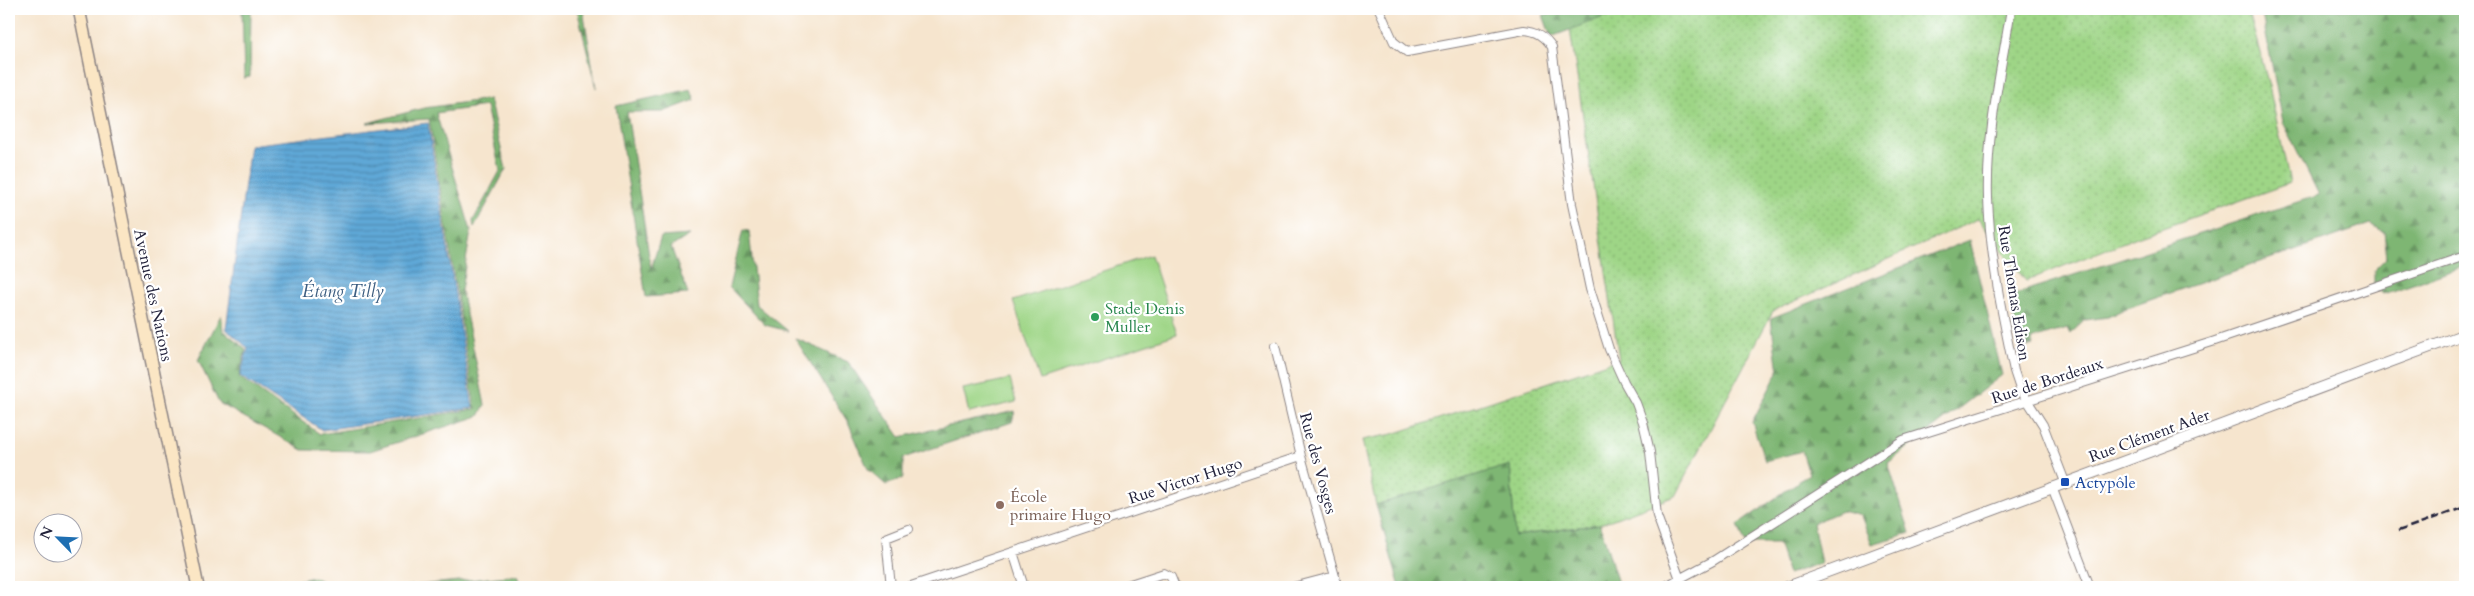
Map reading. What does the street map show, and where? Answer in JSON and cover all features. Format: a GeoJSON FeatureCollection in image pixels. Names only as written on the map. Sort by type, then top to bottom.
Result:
{"type":"FeatureCollection","features":[{"type":"Feature","properties":{"kind":"main road","name":"Avenue des Nations"},"geometry":{"type":"LineString","coordinates":[[79,9],[198,587]]}},
{"type":"Feature","properties":{"kind":"street"},"geometry":{"type":"LineString","coordinates":[[1379,9],[1394,42],[1407,52],[1524,30],[1534,31],[1542,35],[1552,47],[1572,204],[1590,289],[1609,349],[1636,403],[1643,422],[1650,452],[1657,516],[1680,578]]}},
{"type":"Feature","properties":{"kind":"street","name":"Rue Thomas Edison"},"geometry":{"type":"LineString","coordinates":[[2011,9],[1990,149],[1988,196],[1992,249],[2002,314],[2014,371],[2027,401],[2043,425],[2064,482]]}},
{"type":"Feature","properties":{"kind":"street","name":"Rue de Bordeaux"},"geometry":{"type":"LineString","coordinates":[[1664,587],[1713,561],[1903,440],[2212,342],[2465,256]]}},
{"type":"Feature","properties":{"kind":"street","name":"Rue Clément Ader"},"geometry":{"type":"LineString","coordinates":[[1787,587],[2064,482],[2465,334]]}},
{"type":"Feature","properties":{"kind":"street","name":"Rue des Vosges"},"geometry":{"type":"LineString","coordinates":[[1275,346],[1301,456],[1338,587]]}},
{"type":"Feature","properties":{"kind":"street","name":"Rue Victor Hugo"},"geometry":{"type":"LineString","coordinates":[[908,587],[1301,456]]}},
{"type":"Feature","properties":{"kind":"street"},"geometry":{"type":"LineString","coordinates":[[2052,487],[2090,587]]}},
{"type":"Feature","properties":{"kind":"street"},"geometry":{"type":"LineString","coordinates":[[891,587],[886,538],[910,529]]}},
{"type":"Feature","properties":{"kind":"street"},"geometry":{"type":"LineString","coordinates":[[1013,552],[1024,587]]}},
{"type":"Feature","properties":{"kind":"street"},"geometry":{"type":"LineString","coordinates":[[1121,587],[1164,573],[1171,577],[1174,587]]}},
{"type":"Feature","properties":{"kind":"street"},"geometry":{"type":"LineString","coordinates":[[1293,587],[1335,576]]}},
{"type":"Feature","properties":{"kind":"green space"},"geometry":{"type":"Polygon","coordinates":[[[242,9],[251,9],[250,77],[244,78],[242,9]]]}},
{"type":"Feature","properties":{"kind":"green space"},"geometry":{"type":"Polygon","coordinates":[[[577,9],[583,9],[596,88],[577,9]]]}},
{"type":"Feature","properties":{"kind":"green space"},"geometry":{"type":"Polygon","coordinates":[[[1567,9],[2248,9],[2269,86],[2290,183],[2137,237],[2026,281],[1978,219],[1773,311],[1675,496],[1600,524],[1515,536],[1510,466],[1376,505],[1362,440],[1393,434],[1619,359],[1567,9]]]}},
{"type":"Feature","properties":{"kind":"green space"},"geometry":{"type":"Polygon","coordinates":[[[1574,9],[1662,9],[1640,16],[1622,10],[1551,37],[1543,15],[1574,9]]]}},
{"type":"Feature","properties":{"kind":"green space"},"geometry":{"type":"Polygon","coordinates":[[[2261,9],[2465,9],[2465,266],[2384,294],[2374,285],[2374,270],[2387,257],[2384,232],[2371,224],[2124,309],[2108,317],[2085,320],[2070,334],[2067,328],[2031,340],[2033,345],[2020,349],[2009,296],[2319,195],[2283,122],[2261,9]]]}},
{"type":"Feature","properties":{"kind":"green space"},"geometry":{"type":"Polygon","coordinates":[[[691,89],[695,100],[663,112],[627,112],[651,269],[661,237],[690,235],[671,247],[688,294],[646,297],[616,106],[691,89]]]}},
{"type":"Feature","properties":{"kind":"green space"},"geometry":{"type":"Polygon","coordinates":[[[489,99],[506,169],[474,228],[473,221],[500,171],[486,106],[436,113],[471,231],[461,290],[485,405],[479,416],[370,451],[303,450],[219,403],[198,360],[221,315],[223,330],[246,349],[239,377],[320,434],[475,409],[429,119],[367,123],[424,108],[489,99]]]}},
{"type":"Feature","properties":{"kind":"green space"},"geometry":{"type":"Polygon","coordinates":[[[743,230],[749,231],[757,305],[788,331],[765,325],[729,287],[743,230]]]}},
{"type":"Feature","properties":{"kind":"green space"},"geometry":{"type":"Polygon","coordinates":[[[1970,240],[2002,375],[1888,463],[1910,533],[1872,544],[1861,516],[1842,511],[1813,523],[1821,563],[1788,574],[1778,543],[1745,543],[1738,525],[1809,474],[1802,451],[1765,461],[1752,422],[1778,372],[1771,318],[1970,240]]]}},
{"type":"Feature","properties":{"kind":"green space","name":"Stade Denis Muller"},"geometry":{"type":"Polygon","coordinates":[[[1151,255],[1177,334],[1040,380],[1013,301],[1151,255]]]}},
{"type":"Feature","properties":{"kind":"green space"},"geometry":{"type":"Polygon","coordinates":[[[795,338],[848,362],[900,437],[1015,411],[1012,422],[903,458],[903,478],[886,485],[868,469],[849,424],[795,338]]]}},
{"type":"Feature","properties":{"kind":"green space"},"geometry":{"type":"Polygon","coordinates":[[[1010,379],[1016,402],[969,413],[963,389],[1010,379]]]}},
{"type":"Feature","properties":{"kind":"green space"},"geometry":{"type":"Polygon","coordinates":[[[1510,465],[1515,536],[1600,524],[1619,587],[1400,587],[1376,505],[1510,465]]]}},
{"type":"Feature","properties":{"kind":"green space"},"geometry":{"type":"Polygon","coordinates":[[[516,575],[522,587],[401,587],[516,575]]]}},
{"type":"Feature","properties":{"kind":"green space"},"geometry":{"type":"Polygon","coordinates":[[[314,577],[333,587],[267,587],[314,577]]]}},
{"type":"Feature","properties":{"kind":"water","name":"Étang Tilly"},"geometry":{"type":"Polygon","coordinates":[[[428,123],[473,408],[322,430],[240,376],[248,348],[226,329],[250,145],[428,123]]]}},
{"type":"Feature","properties":{"kind":"railway"},"geometry":{"type":"LineString","coordinates":[[2398,531],[2465,507]]}},
{"type":"Feature","properties":{"kind":"place","name":"Stade Denis Muller"},"geometry":{"type":"Point","coordinates":[1095,317]}},
{"type":"Feature","properties":{"kind":"place","name":"Actypôle"},"geometry":{"type":"Point","coordinates":[2065,482]}},
{"type":"Feature","properties":{"kind":"place","name":"École primaire Hugo"},"geometry":{"type":"Point","coordinates":[1000,505]}}]}
